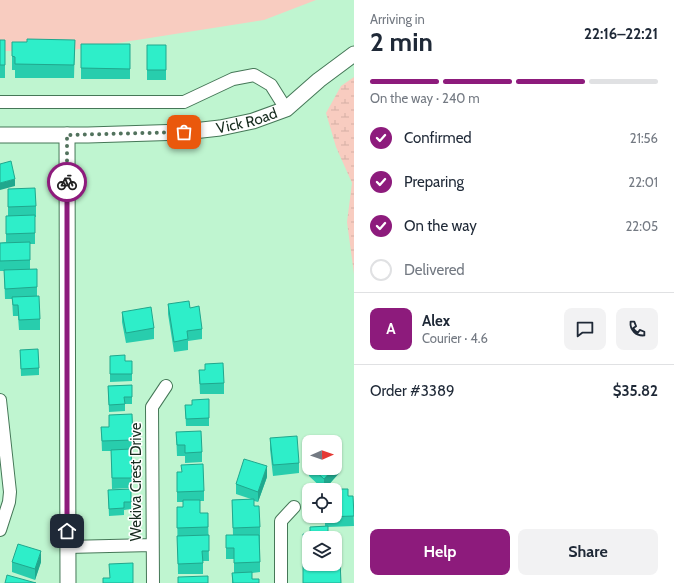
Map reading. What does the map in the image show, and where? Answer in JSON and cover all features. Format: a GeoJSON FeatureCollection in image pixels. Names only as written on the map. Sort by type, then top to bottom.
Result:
{"type":"FeatureCollection","features":[{"type":"Feature","properties":{"kind":"street","name":"Vick Road"},"geometry":{"type":"LineString","coordinates":[[0,135],[184,132],[220,128],[253,121],[286,109],[319,80],[354,54]]}},
{"type":"Feature","properties":{"kind":"street"},"geometry":{"type":"LineString","coordinates":[[0,102],[184,102],[233,79],[254,75],[272,85],[286,109]]}},
{"type":"Feature","properties":{"kind":"street"},"geometry":{"type":"LineString","coordinates":[[67,135],[68,583]]}},
{"type":"Feature","properties":{"kind":"street","name":"Wekiva Crest Drive"},"geometry":{"type":"LineString","coordinates":[[153,583],[152,407],[166,386]]}},
{"type":"Feature","properties":{"kind":"street"},"geometry":{"type":"LineString","coordinates":[[0,400],[10,492],[9,502],[0,530]]}},
{"type":"Feature","properties":{"kind":"street"},"geometry":{"type":"LineString","coordinates":[[281,583],[281,521],[294,507]]}},
{"type":"Feature","properties":{"kind":"street"},"geometry":{"type":"LineString","coordinates":[[67,547],[152,545]]}},
{"type":"Feature","properties":{"kind":"green space"},"geometry":{"type":"Polygon","coordinates":[[[0,0],[316,0],[264,20],[67,51],[0,51],[0,0]]]}},
{"type":"Feature","properties":{"kind":"green space"},"geometry":{"type":"Polygon","coordinates":[[[354,77],[354,274],[347,222],[352,183],[336,147],[326,113],[341,86],[354,77]]]}},
{"type":"Feature","properties":{"kind":"building"},"geometry":{"type":"Polygon","coordinates":[[[27,39],[75,40],[74,65],[15,64],[15,57],[12,56],[12,42],[27,42],[27,39]]]}},
{"type":"Feature","properties":{"kind":"building"},"geometry":{"type":"Polygon","coordinates":[[[0,40],[5,40],[5,65],[0,65],[0,40]]]}},
{"type":"Feature","properties":{"kind":"building"},"geometry":{"type":"Polygon","coordinates":[[[81,44],[130,44],[130,69],[81,68],[81,44]]]}},
{"type":"Feature","properties":{"kind":"building"},"geometry":{"type":"Polygon","coordinates":[[[147,45],[166,45],[166,70],[147,70],[147,45]]]}},
{"type":"Feature","properties":{"kind":"building"},"geometry":{"type":"Polygon","coordinates":[[[11,161],[15,179],[0,183],[0,164],[11,161]]]}},
{"type":"Feature","properties":{"kind":"building"},"geometry":{"type":"Polygon","coordinates":[[[35,188],[36,206],[8,207],[8,189],[35,188]]]}},
{"type":"Feature","properties":{"kind":"building"},"geometry":{"type":"Polygon","coordinates":[[[35,215],[35,233],[6,234],[6,216],[35,215]]]}},
{"type":"Feature","properties":{"kind":"building"},"geometry":{"type":"Polygon","coordinates":[[[30,242],[30,260],[0,261],[0,243],[30,242]]]}},
{"type":"Feature","properties":{"kind":"building"},"geometry":{"type":"Polygon","coordinates":[[[37,269],[37,287],[5,289],[4,270],[37,269]]]}},
{"type":"Feature","properties":{"kind":"building"},"geometry":{"type":"Polygon","coordinates":[[[39,296],[40,319],[19,320],[18,305],[13,305],[12,297],[39,296]]]}},
{"type":"Feature","properties":{"kind":"building"},"geometry":{"type":"Polygon","coordinates":[[[189,301],[190,308],[199,306],[202,329],[187,331],[188,339],[174,342],[168,304],[189,301]]]}},
{"type":"Feature","properties":{"kind":"building"},"geometry":{"type":"Polygon","coordinates":[[[151,307],[154,328],[126,333],[122,312],[151,307]]]}},
{"type":"Feature","properties":{"kind":"building"},"geometry":{"type":"Polygon","coordinates":[[[38,349],[39,368],[21,369],[20,350],[38,349]]]}},
{"type":"Feature","properties":{"kind":"building"},"geometry":{"type":"Polygon","coordinates":[[[125,355],[125,361],[132,361],[132,374],[110,374],[110,356],[125,355]]]}},
{"type":"Feature","properties":{"kind":"building"},"geometry":{"type":"Polygon","coordinates":[[[223,363],[224,383],[200,384],[199,370],[205,370],[205,364],[223,363]]]}},
{"type":"Feature","properties":{"kind":"building"},"geometry":{"type":"Polygon","coordinates":[[[132,385],[132,397],[124,397],[125,404],[109,405],[108,386],[132,385]]]}},
{"type":"Feature","properties":{"kind":"building"},"geometry":{"type":"Polygon","coordinates":[[[209,399],[209,418],[186,419],[185,405],[192,405],[192,400],[209,399]]]}},
{"type":"Feature","properties":{"kind":"building"},"geometry":{"type":"Polygon","coordinates":[[[132,414],[133,440],[102,441],[101,427],[109,427],[109,415],[132,414]]]}},
{"type":"Feature","properties":{"kind":"building"},"geometry":{"type":"Polygon","coordinates":[[[201,431],[202,452],[185,453],[185,445],[177,445],[176,432],[201,431]]]}},
{"type":"Feature","properties":{"kind":"building"},"geometry":{"type":"Polygon","coordinates":[[[297,436],[299,463],[273,465],[270,438],[297,436]]]}},
{"type":"Feature","properties":{"kind":"building"},"geometry":{"type":"Polygon","coordinates":[[[131,449],[132,478],[112,478],[111,450],[131,449]]]}},
{"type":"Feature","properties":{"kind":"building"},"geometry":{"type":"Polygon","coordinates":[[[244,459],[267,466],[258,492],[236,484],[244,459]]]}},
{"type":"Feature","properties":{"kind":"building"},"geometry":{"type":"Polygon","coordinates":[[[203,464],[204,491],[177,492],[177,472],[182,472],[181,465],[203,464]]]}},
{"type":"Feature","properties":{"kind":"building"},"geometry":{"type":"Polygon","coordinates":[[[320,475],[328,475],[324,479],[320,475]]]}},
{"type":"Feature","properties":{"kind":"building"},"geometry":{"type":"Polygon","coordinates":[[[131,489],[131,502],[124,502],[124,508],[109,509],[108,490],[131,489]]]}},
{"type":"Feature","properties":{"kind":"building"},"geometry":{"type":"Polygon","coordinates":[[[342,489],[348,489],[348,496],[353,496],[354,516],[342,516],[342,489]]]}},
{"type":"Feature","properties":{"kind":"building"},"geometry":{"type":"Polygon","coordinates":[[[254,499],[254,506],[259,506],[260,527],[233,528],[232,500],[254,499]]]}},
{"type":"Feature","properties":{"kind":"building"},"geometry":{"type":"Polygon","coordinates":[[[183,500],[200,500],[200,513],[208,513],[208,527],[177,528],[177,507],[183,507],[183,500]]]}},
{"type":"Feature","properties":{"kind":"building"},"geometry":{"type":"Polygon","coordinates":[[[328,526],[328,531],[310,531],[310,527],[328,526]]]}},
{"type":"Feature","properties":{"kind":"building"},"geometry":{"type":"Polygon","coordinates":[[[209,535],[209,551],[202,551],[203,563],[178,564],[177,536],[209,535]]]}},
{"type":"Feature","properties":{"kind":"building"},"geometry":{"type":"Polygon","coordinates":[[[226,535],[259,535],[260,562],[234,563],[234,548],[226,548],[226,535]]]}},
{"type":"Feature","properties":{"kind":"building"},"geometry":{"type":"Polygon","coordinates":[[[18,544],[41,551],[35,569],[12,562],[18,544]]]}},
{"type":"Feature","properties":{"kind":"building"},"geometry":{"type":"Polygon","coordinates":[[[133,563],[133,583],[103,583],[103,578],[110,578],[109,564],[133,563]]]}},
{"type":"Feature","properties":{"kind":"building"},"geometry":{"type":"Polygon","coordinates":[[[303,571],[340,571],[341,583],[303,583],[303,571]]]}},
{"type":"Feature","properties":{"kind":"building"},"geometry":{"type":"Polygon","coordinates":[[[252,572],[252,579],[259,579],[259,583],[233,583],[232,573],[252,572]]]}},
{"type":"Feature","properties":{"kind":"building"},"geometry":{"type":"Polygon","coordinates":[[[7,575],[36,583],[5,583],[7,575]]]}},
{"type":"Feature","properties":{"kind":"building"},"geometry":{"type":"Polygon","coordinates":[[[208,576],[208,583],[178,583],[178,577],[208,576]]]}},
{"type":"Feature","properties":{"kind":"way so far"},"geometry":{"type":"LineString","coordinates":[[67,182],[67,135],[184,132]]}},
{"type":"Feature","properties":{"kind":"route"},"geometry":{"type":"LineString","coordinates":[[67,182],[67,531]]}}]}
